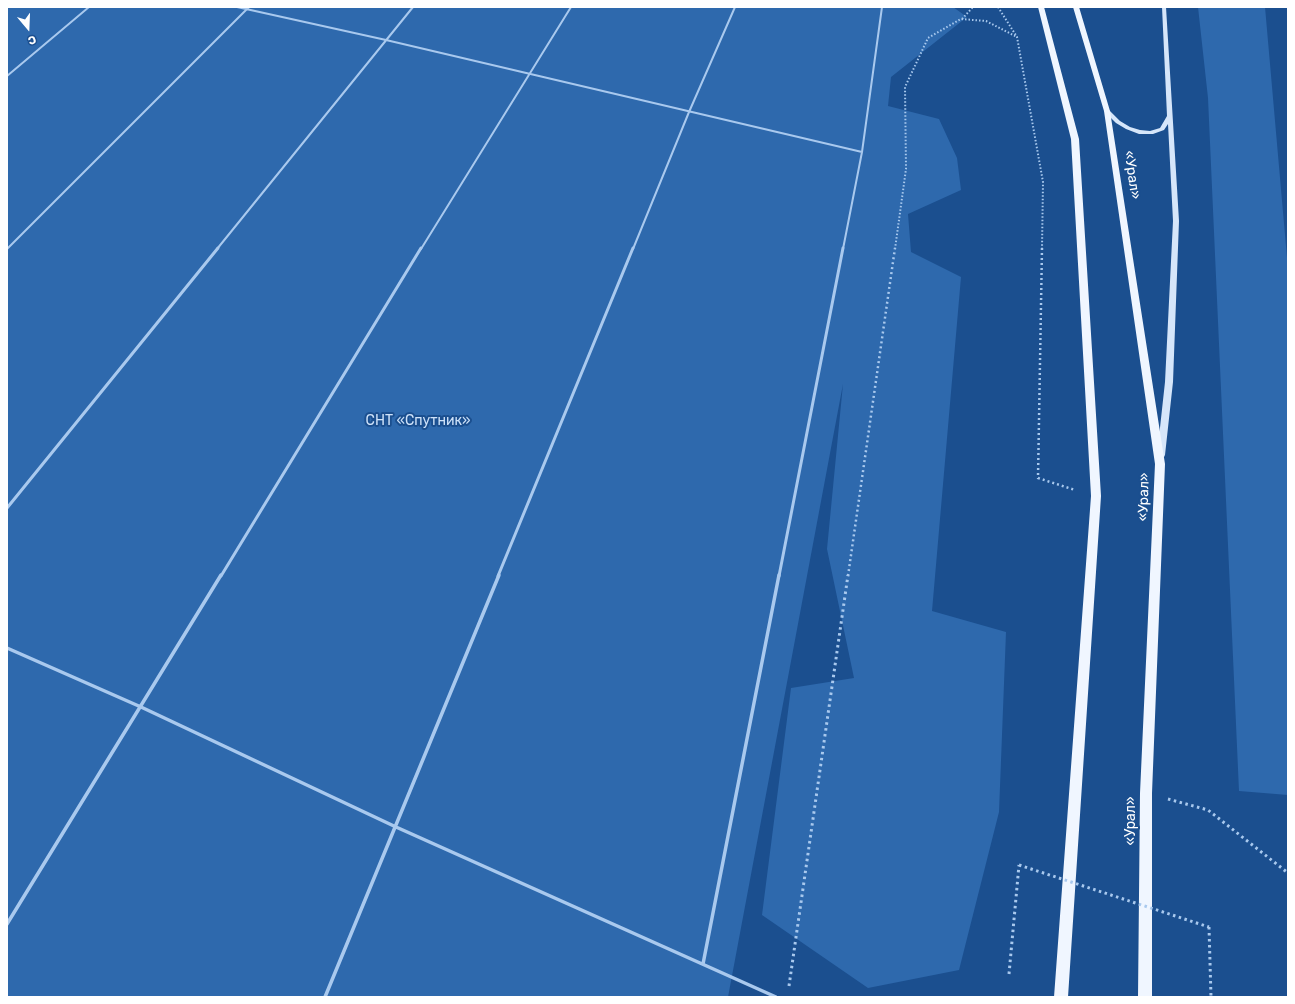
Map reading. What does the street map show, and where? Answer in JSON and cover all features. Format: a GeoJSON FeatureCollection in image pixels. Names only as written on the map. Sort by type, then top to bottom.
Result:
{"type":"FeatureCollection","features":[{"type":"Feature","properties":{"kind":"main road"},"geometry":{"type":"LineString","coordinates":[[1041,7],[1075,140],[1096,496],[1061,997]]}},
{"type":"Feature","properties":{"kind":"main road","name":"«Урал»"},"geometry":{"type":"LineString","coordinates":[[1076,7],[1108,111],[1160,464],[1146,793],[1146,997]]}},
{"type":"Feature","properties":{"kind":"main road"},"geometry":{"type":"LineString","coordinates":[[1160,464],[1170,382],[1176,221],[1164,7]]}},
{"type":"Feature","properties":{"kind":"main road"},"geometry":{"type":"LineString","coordinates":[[1108,111],[1118,122],[1128,128],[1139,132],[1151,133],[1162,129],[1171,114]]}},
{"type":"Feature","properties":{"kind":"lane"},"geometry":{"type":"LineString","coordinates":[[7,76],[89,7]]}},
{"type":"Feature","properties":{"kind":"lane"},"geometry":{"type":"LineString","coordinates":[[237,7],[248,8],[386,40],[862,152]]}},
{"type":"Feature","properties":{"kind":"lane"},"geometry":{"type":"LineString","coordinates":[[7,508],[413,7]]}},
{"type":"Feature","properties":{"kind":"lane"},"geometry":{"type":"LineString","coordinates":[[7,924],[528,74],[571,7]]}},
{"type":"Feature","properties":{"kind":"lane"},"geometry":{"type":"LineString","coordinates":[[325,997],[689,112],[735,7]]}},
{"type":"Feature","properties":{"kind":"lane"},"geometry":{"type":"LineString","coordinates":[[703,964],[862,152],[882,7]]}},
{"type":"Feature","properties":{"kind":"lane"},"geometry":{"type":"LineString","coordinates":[[7,249],[248,8]]}},
{"type":"Feature","properties":{"kind":"lane"},"geometry":{"type":"LineString","coordinates":[[7,648],[141,706],[396,827],[776,997]]}},
{"type":"Feature","properties":{"kind":"path"},"geometry":{"type":"LineString","coordinates":[[789,989],[906,169],[905,87],[928,38],[961,19],[973,7]]}},
{"type":"Feature","properties":{"kind":"path"},"geometry":{"type":"LineString","coordinates":[[998,7],[1017,37],[1043,182],[1038,478],[1096,496]]}},
{"type":"Feature","properties":{"kind":"path"},"geometry":{"type":"LineString","coordinates":[[961,19],[986,21],[1017,37]]}},
{"type":"Feature","properties":{"kind":"path"},"geometry":{"type":"LineString","coordinates":[[1146,793],[1208,810],[1288,873]]}},
{"type":"Feature","properties":{"kind":"path"},"geometry":{"type":"LineString","coordinates":[[1009,974],[1019,865],[1209,927],[1211,997]]}},
{"type":"Feature","properties":{"kind":"green space","name":"СНТ «Спутник»"},"geometry":{"type":"Polygon","coordinates":[[[7,7],[953,7],[967,17],[891,77],[888,106],[939,119],[957,158],[961,190],[908,214],[911,252],[961,277],[932,611],[1006,632],[999,812],[959,970],[868,988],[762,915],[791,688],[854,678],[827,549],[843,384],[728,997],[7,997],[7,7]]]}},
{"type":"Feature","properties":{"kind":"green space"},"geometry":{"type":"Polygon","coordinates":[[[1198,7],[1265,7],[1288,269],[1288,795],[1239,791],[1208,98],[1198,7]]]}}]}
